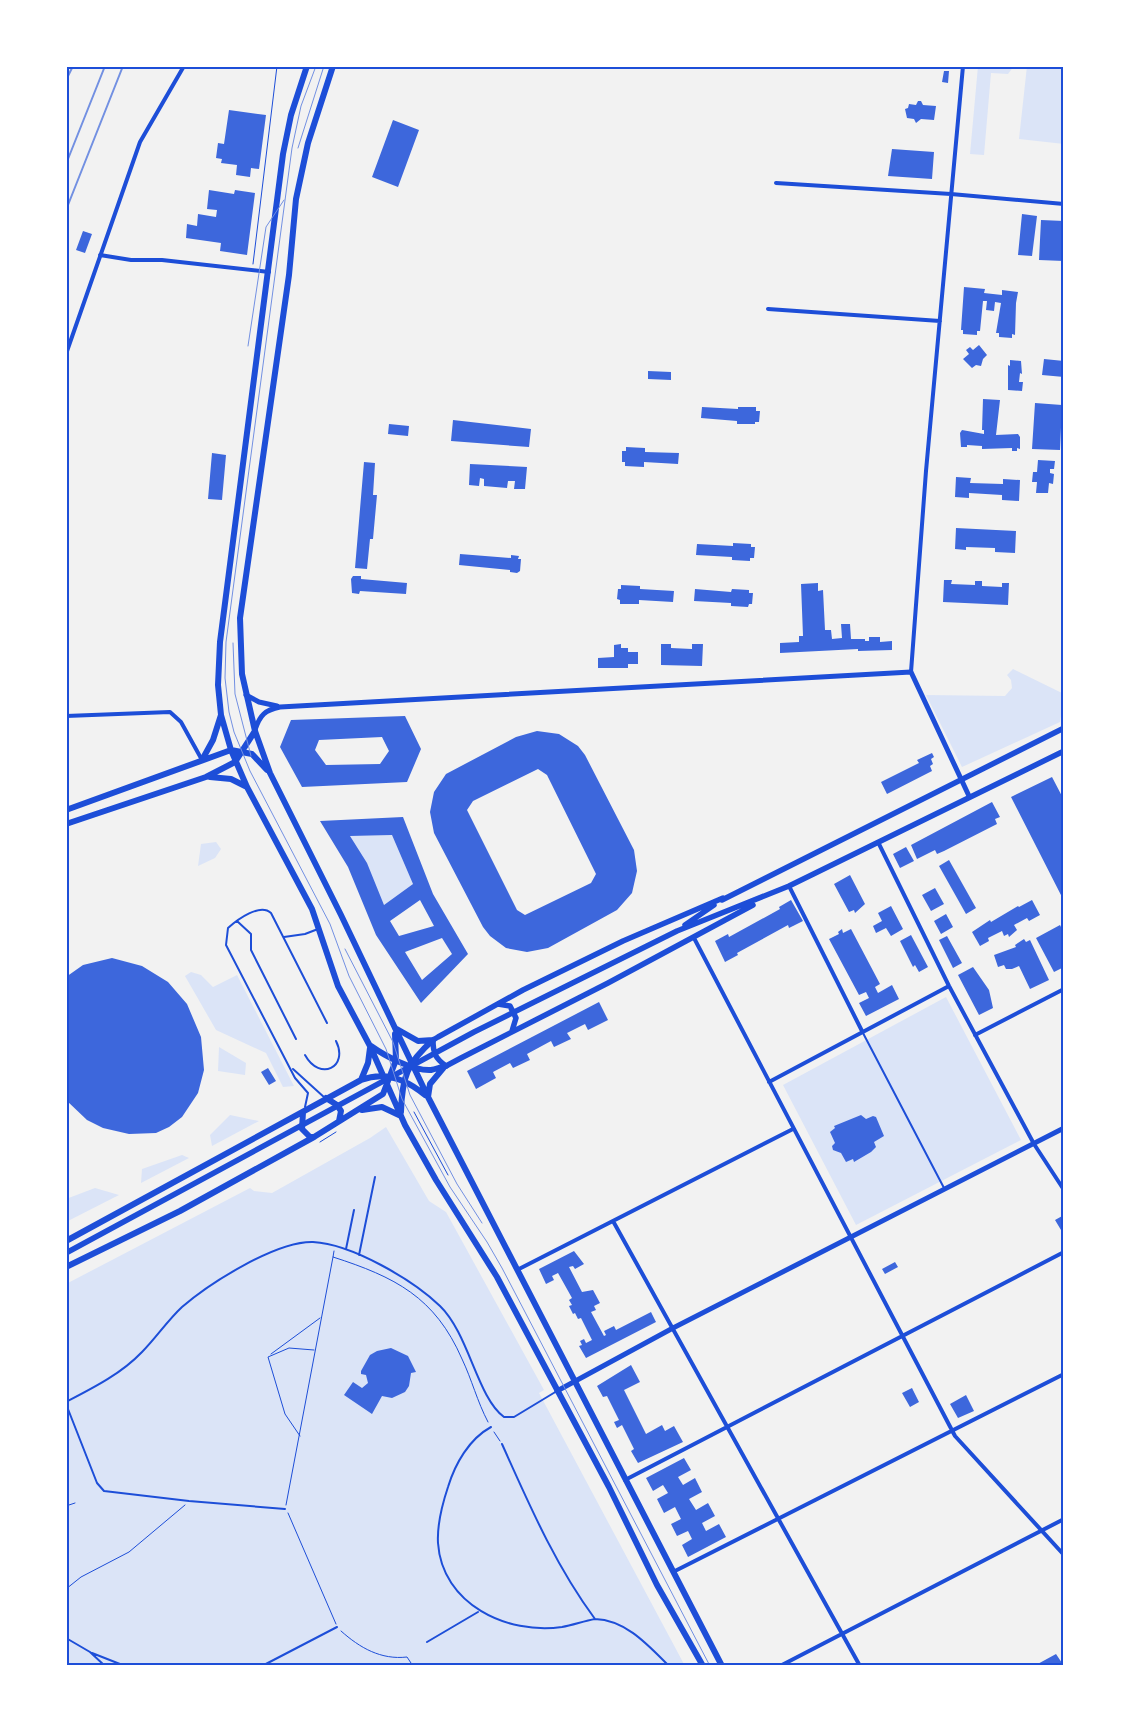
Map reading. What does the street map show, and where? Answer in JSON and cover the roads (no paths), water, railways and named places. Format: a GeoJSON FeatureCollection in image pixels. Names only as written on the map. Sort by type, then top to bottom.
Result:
{"type":"FeatureCollection","features":[{"type":"Feature","properties":{"kind":"main road"},"geometry":{"type":"LineString","coordinates":[[307,66],[291,115],[283,154],[220,642],[218,684],[221,715],[235,762],[312,909],[320,928],[338,986],[388,1078],[401,1116],[436,1180],[497,1277],[609,1487],[657,1585],[703,1666]]}},
{"type":"Feature","properties":{"kind":"main road"},"geometry":{"type":"LineString","coordinates":[[333,66],[308,143],[296,199],[289,276],[240,618],[240,658],[246,696],[255,731],[270,773],[341,915],[411,1064],[722,1666]]}},
{"type":"Feature","properties":{"kind":"main road"},"geometry":{"type":"LineString","coordinates":[[202,760],[213,740],[221,715]]}},
{"type":"Feature","properties":{"kind":"main road"},"geometry":{"type":"LineString","coordinates":[[401,1116],[404,1082],[411,1064],[434,1040],[498,1004],[623,940],[723,898],[1064,728]]}},
{"type":"Feature","properties":{"kind":"main road"},"geometry":{"type":"LineString","coordinates":[[66,824],[206,777],[235,762],[244,751],[255,731]]}},
{"type":"Feature","properties":{"kind":"main road"},"geometry":{"type":"LineString","coordinates":[[66,810],[231,750],[252,754],[270,773]]}},
{"type":"Feature","properties":{"kind":"main road"},"geometry":{"type":"LineString","coordinates":[[370,1046],[396,1060],[430,1070],[446,1066],[694,938],[775,893],[1064,750]]}},
{"type":"Feature","properties":{"kind":"main road"},"geometry":{"type":"LineString","coordinates":[[206,777],[231,779],[247,787]]}},
{"type":"Feature","properties":{"kind":"main road"},"geometry":{"type":"LineString","coordinates":[[66,1253],[474,1032],[677,931],[775,893]]}},
{"type":"Feature","properties":{"kind":"main road"},"geometry":{"type":"LineString","coordinates":[[677,931],[723,898]]}},
{"type":"Feature","properties":{"kind":"main road"},"geometry":{"type":"LineString","coordinates":[[498,1004],[510,1006],[516,1018],[512,1031]]}},
{"type":"Feature","properties":{"kind":"main road"},"geometry":{"type":"LineString","coordinates":[[394,1028],[418,1041],[434,1040]]}},
{"type":"Feature","properties":{"kind":"main road"},"geometry":{"type":"LineString","coordinates":[[66,1267],[180,1211],[314,1137],[383,1094],[396,1060],[397,1047],[394,1028]]}},
{"type":"Feature","properties":{"kind":"main road"},"geometry":{"type":"LineString","coordinates":[[434,1040],[435,1056],[446,1066]]}},
{"type":"Feature","properties":{"kind":"main road"},"geometry":{"type":"LineString","coordinates":[[361,1080],[370,1057],[370,1046]]}},
{"type":"Feature","properties":{"kind":"main road"},"geometry":{"type":"LineString","coordinates":[[428,1097],[430,1084],[446,1066]]}},
{"type":"Feature","properties":{"kind":"main road"},"geometry":{"type":"LineString","coordinates":[[66,1241],[361,1080],[374,1075],[404,1082],[416,1087],[428,1097]]}},
{"type":"Feature","properties":{"kind":"main road"},"geometry":{"type":"LineString","coordinates":[[326,1098],[337,1105],[341,1111],[341,1117],[338,1122]]}},
{"type":"Feature","properties":{"kind":"main road"},"geometry":{"type":"LineString","coordinates":[[360,1110],[382,1107],[401,1116]]}},
{"type":"Feature","properties":{"kind":"main road"},"geometry":{"type":"LineString","coordinates":[[303,1112],[302,1129],[310,1138],[314,1137]]}},
{"type":"Feature","properties":{"kind":"street"},"geometry":{"type":"LineString","coordinates":[[66,354],[140,142],[184,66]]}},
{"type":"Feature","properties":{"kind":"street"},"geometry":{"type":"LineString","coordinates":[[963,66],[911,672],[969,796]]}},
{"type":"Feature","properties":{"kind":"street"},"geometry":{"type":"LineString","coordinates":[[776,184],[951,194],[1064,204]]}},
{"type":"Feature","properties":{"kind":"street"},"geometry":{"type":"LineString","coordinates":[[100,255],[131,260],[156,260],[269,272]]}},
{"type":"Feature","properties":{"kind":"street"},"geometry":{"type":"LineString","coordinates":[[768,310],[940,322]]}},
{"type":"Feature","properties":{"kind":"street"},"geometry":{"type":"LineString","coordinates":[[255,731],[261,716],[268,709],[280,707],[911,672]]}},
{"type":"Feature","properties":{"kind":"street"},"geometry":{"type":"LineString","coordinates":[[246,696],[258,702],[280,707]]}},
{"type":"Feature","properties":{"kind":"street"},"geometry":{"type":"LineString","coordinates":[[66,716],[170,712],[177,717],[202,760]]}},
{"type":"Feature","properties":{"kind":"street"},"geometry":{"type":"LineString","coordinates":[[878,841],[975,1035],[1034,1144],[1064,1190]]}},
{"type":"Feature","properties":{"kind":"street"},"geometry":{"type":"LineString","coordinates":[[789,886],[862,1031]]}},
{"type":"Feature","properties":{"kind":"street"},"geometry":{"type":"LineString","coordinates":[[694,938],[955,1436],[1064,1555]]}},
{"type":"Feature","properties":{"kind":"street"},"geometry":{"type":"LineString","coordinates":[[769,1082],[949,986]]}},
{"type":"Feature","properties":{"kind":"street"},"geometry":{"type":"LineString","coordinates":[[975,1035],[1064,989]]}},
{"type":"Feature","properties":{"kind":"street"},"geometry":{"type":"LineString","coordinates":[[557,1392],[673,1328],[1064,1128]]}},
{"type":"Feature","properties":{"kind":"street"},"geometry":{"type":"LineString","coordinates":[[516,1270],[794,1129]]}},
{"type":"Feature","properties":{"kind":"street"},"geometry":{"type":"LineString","coordinates":[[613,1221],[860,1666]]}},
{"type":"Feature","properties":{"kind":"street"},"geometry":{"type":"LineString","coordinates":[[625,1480],[1064,1252]]}},
{"type":"Feature","properties":{"kind":"street"},"geometry":{"type":"LineString","coordinates":[[673,1572],[1064,1374]]}},
{"type":"Feature","properties":{"kind":"street"},"geometry":{"type":"LineString","coordinates":[[780,1666],[1064,1519]]}},
{"type":"Feature","properties":{"kind":"lane"},"geometry":{"type":"LineString","coordinates":[[303,1112],[308,1093],[295,1078],[226,945],[228,928],[237,921],[262,909],[267,909],[274,917],[327,1023]]}},
{"type":"Feature","properties":{"kind":"lane"},"geometry":{"type":"LineString","coordinates":[[237,921],[251,934],[251,950],[296,1039]]}},
{"type":"Feature","properties":{"kind":"lane"},"geometry":{"type":"LineString","coordinates":[[284,937],[305,934],[320,928]]}},
{"type":"Feature","properties":{"kind":"lane"},"geometry":{"type":"LineString","coordinates":[[862,1031],[944,1188]]}},
{"type":"Feature","properties":{"kind":"lane"},"geometry":{"type":"LineString","coordinates":[[305,1055],[314,1068],[319,1070],[329,1069],[337,1062],[340,1055],[336,1041]]}},
{"type":"Feature","properties":{"kind":"lane"},"geometry":{"type":"LineString","coordinates":[[291,1068],[326,1098]]}},
{"type":"Feature","properties":{"kind":"lane"},"geometry":{"type":"LineString","coordinates":[[359,1255],[375,1177]]}},
{"type":"Feature","properties":{"kind":"lane"},"geometry":{"type":"LineString","coordinates":[[346,1250],[354,1210]]}},
{"type":"Feature","properties":{"kind":"lane"},"geometry":{"type":"LineString","coordinates":[[285,1509],[190,1502],[104,1491],[97,1483],[66,1403],[117,1374],[142,1353],[172,1317],[214,1283],[254,1261],[292,1246],[314,1242],[335,1246],[359,1255],[396,1275],[440,1306],[450,1318],[461,1338],[494,1407],[504,1417],[514,1417],[557,1392]]}},
{"type":"Feature","properties":{"kind":"lane"},"geometry":{"type":"LineString","coordinates":[[491,1427],[470,1444],[460,1459],[450,1481],[439,1528],[438,1544],[446,1574],[461,1596],[478,1612],[499,1620],[536,1627],[561,1627],[595,1618],[609,1619],[629,1630],[669,1666]]}},
{"type":"Feature","properties":{"kind":"lane"},"geometry":{"type":"LineString","coordinates":[[502,1444],[564,1575],[595,1618]]}},
{"type":"Feature","properties":{"kind":"lane"},"geometry":{"type":"LineString","coordinates":[[427,1642],[478,1612]]}},
{"type":"Feature","properties":{"kind":"lane"},"geometry":{"type":"LineString","coordinates":[[262,1666],[337,1627]]}},
{"type":"Feature","properties":{"kind":"lane"},"geometry":{"type":"LineString","coordinates":[[66,1638],[90,1652],[125,1666]]}},
{"type":"Feature","properties":{"kind":"lane"},"geometry":{"type":"LineString","coordinates":[[90,1652],[105,1666]]}},
{"type":"Feature","properties":{"kind":"tram line"},"geometry":{"type":"LineString","coordinates":[[316,66],[301,106],[292,148],[226,642],[225,678],[229,712],[234,732],[250,771],[330,924],[349,976],[386,1049],[402,1099],[450,1187],[502,1268],[710,1666]]}},
{"type":"Feature","properties":{"kind":"tram line"},"geometry":{"type":"LineString","coordinates":[[298,148],[324,66]]}},
{"type":"Feature","properties":{"kind":"tram line"},"geometry":{"type":"LineString","coordinates":[[248,346],[266,227],[284,200]]}},
{"type":"Feature","properties":{"kind":"tram line"},"geometry":{"type":"LineString","coordinates":[[233,643],[235,694],[251,756]]}},
{"type":"Feature","properties":{"kind":"tram line"},"geometry":{"type":"LineString","coordinates":[[345,949],[393,1042],[410,1095],[457,1184],[482,1223]]}},
{"type":"Feature","properties":{"kind":"railway"},"geometry":{"type":"LineString","coordinates":[[66,80],[73,66]]}},
{"type":"Feature","properties":{"kind":"railway"},"geometry":{"type":"LineString","coordinates":[[66,164],[105,66]]}},
{"type":"Feature","properties":{"kind":"railway"},"geometry":{"type":"LineString","coordinates":[[66,210],[123,66]]}}]}
